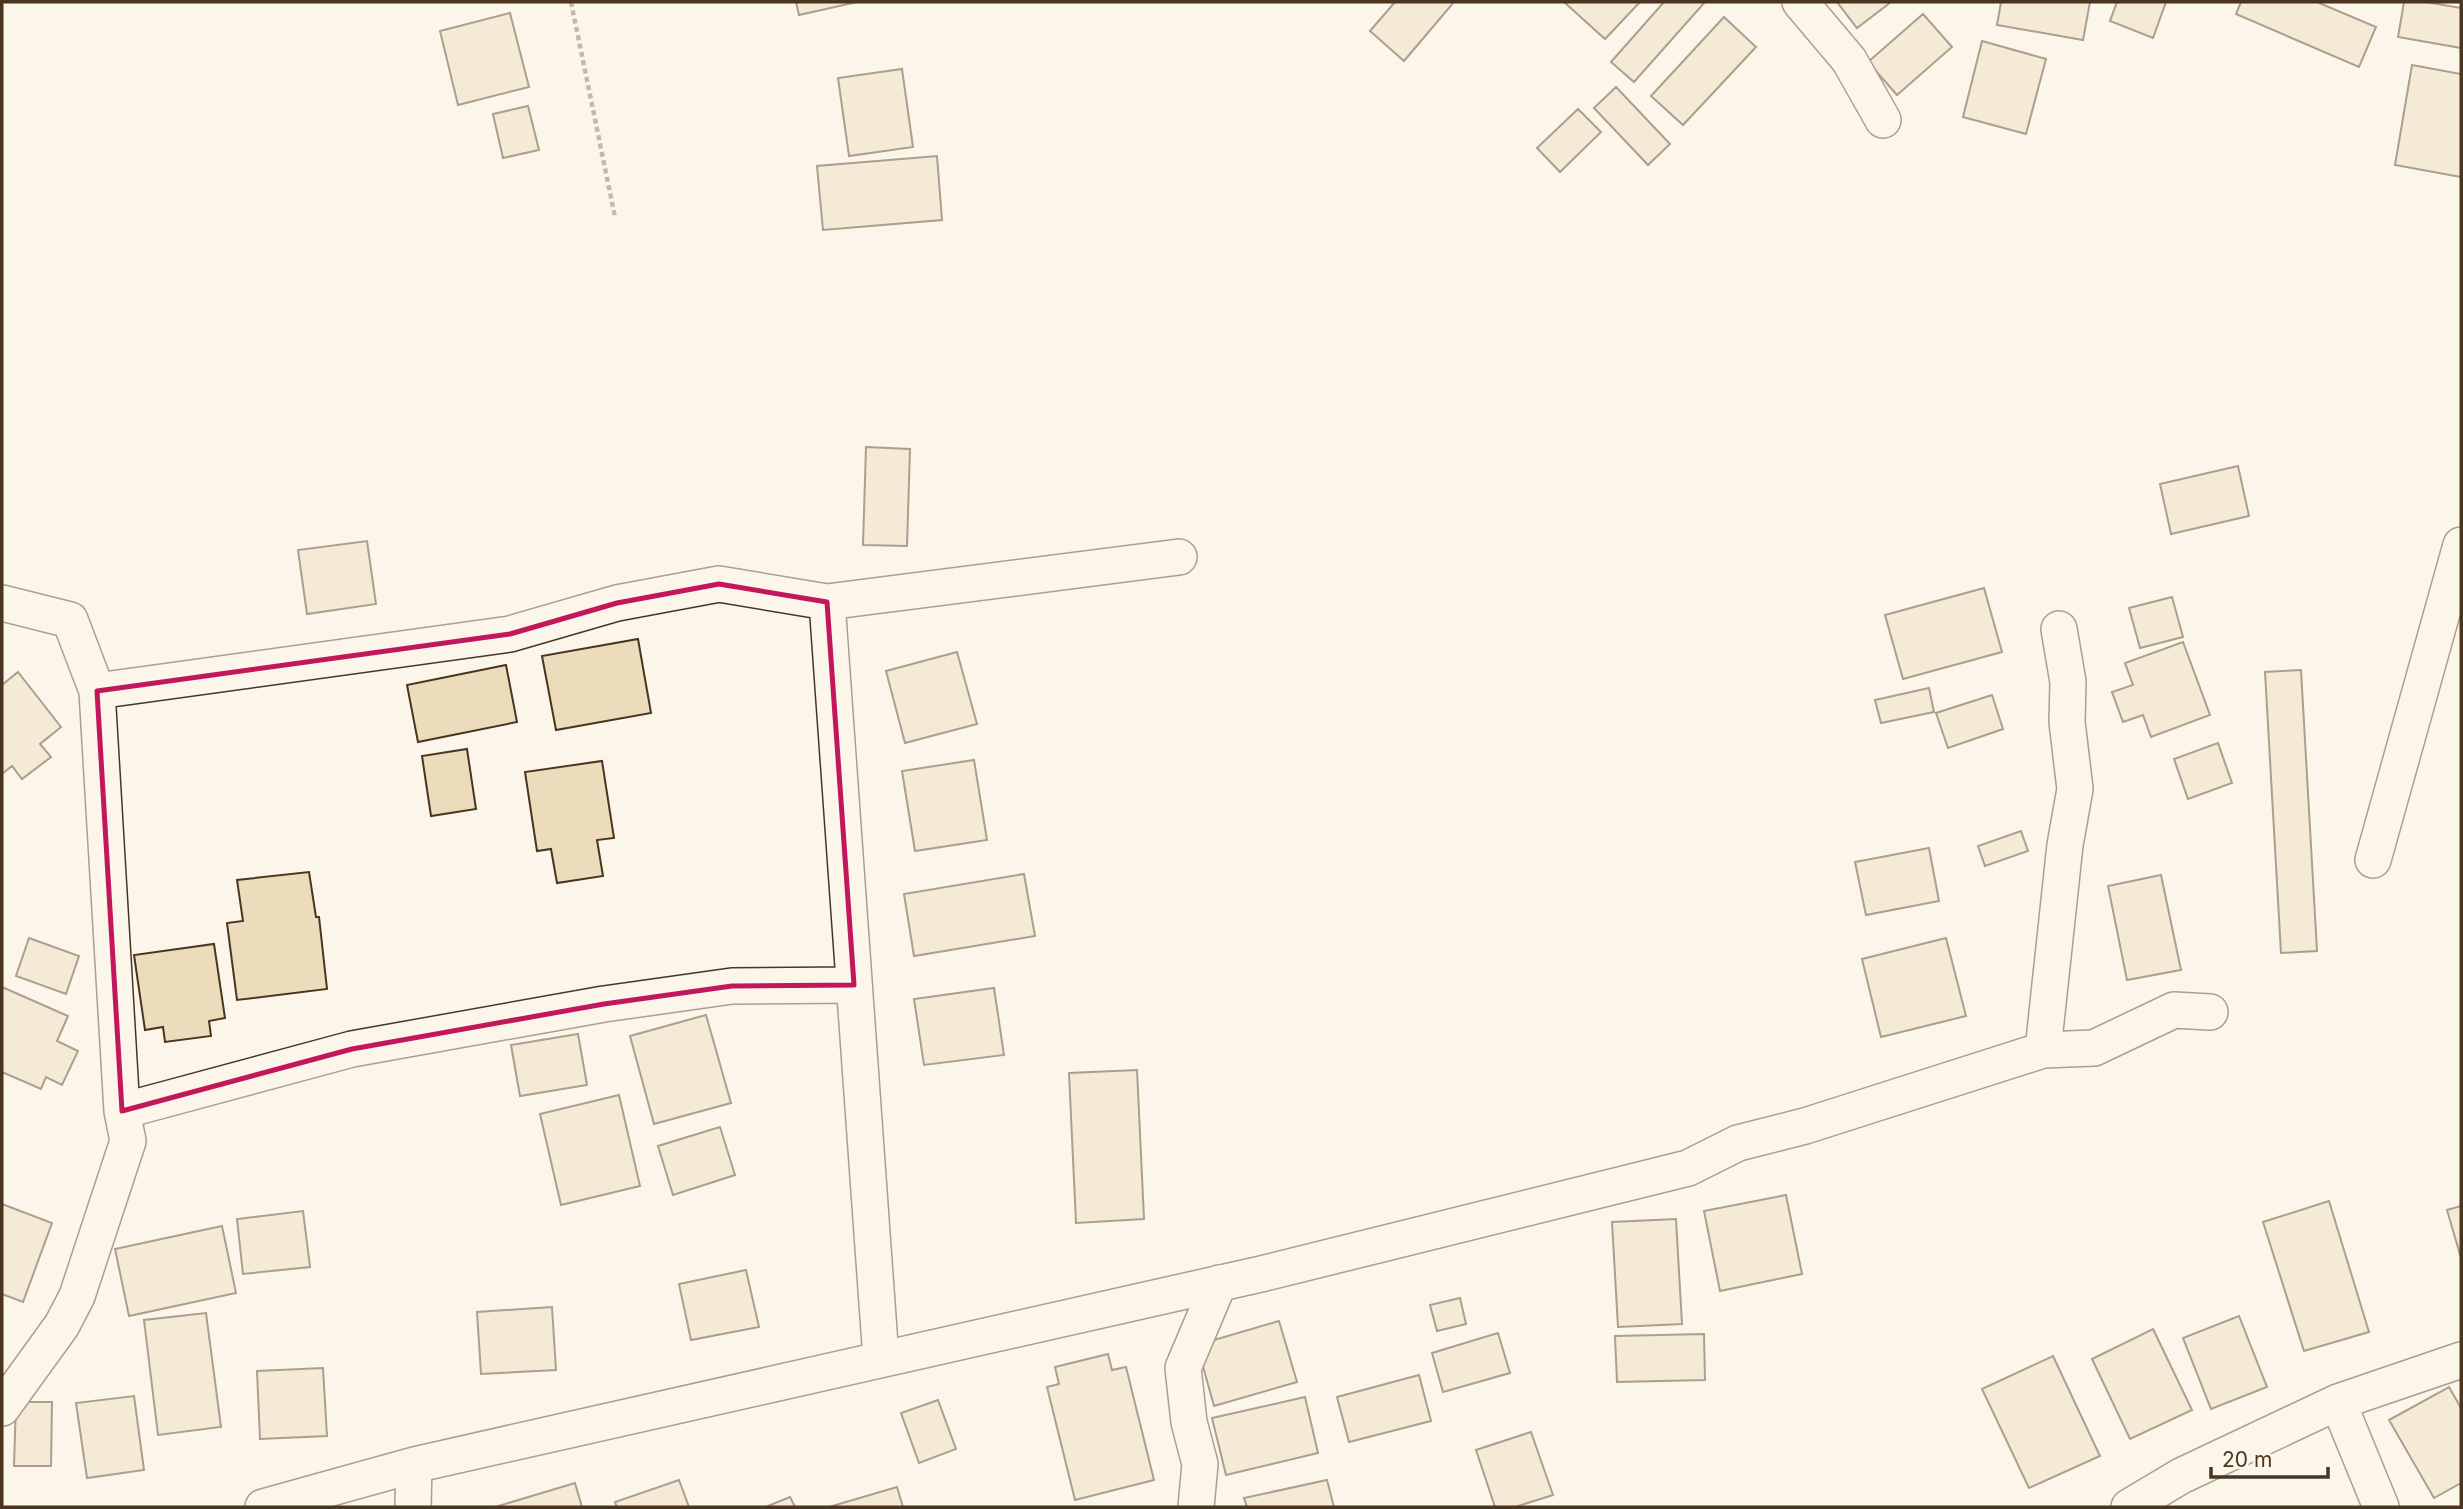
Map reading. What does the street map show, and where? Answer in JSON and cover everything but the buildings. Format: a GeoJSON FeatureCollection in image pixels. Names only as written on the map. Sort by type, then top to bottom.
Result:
{"type":"FeatureCollection","features":[{"type":"Feature","properties":{"kind":"street"},"geometry":{"type":"LineString","coordinates":[[1800,2],[1849,60],[1883,120]]}},
{"type":"Feature","properties":{"kind":"street"},"geometry":{"type":"LineString","coordinates":[[2373,860],[2461,545]]}},
{"type":"Feature","properties":{"kind":"street"},"geometry":{"type":"LineString","coordinates":[[97,691],[510,634],[617,603],[719,584],[827,602],[1179,557]]}},
{"type":"Feature","properties":{"kind":"street"},"geometry":{"type":"LineString","coordinates":[[827,602],[881,1359]]}},
{"type":"Feature","properties":{"kind":"street"},"geometry":{"type":"LineString","coordinates":[[2,603],[70,620],[97,691],[122,1111],[128,1141],[77,1296],[62,1325],[2,1408]]}},
{"type":"Feature","properties":{"kind":"street"},"geometry":{"type":"LineString","coordinates":[[2043,1049],[2065,845],[2075,789],[2067,722],[2068,682],[2059,629]]}},
{"type":"Feature","properties":{"kind":"street"},"geometry":{"type":"LineString","coordinates":[[122,1111],[352,1049],[591,1006],[732,986],[854,985]]}},
{"type":"Feature","properties":{"kind":"street"},"geometry":{"type":"LineString","coordinates":[[263,1507],[414,1465],[1219,1283],[1688,1168],[1738,1143],[1805,1126],[2043,1049],[2094,1048],[2174,1010],[2210,1012]]}},
{"type":"Feature","properties":{"kind":"street"},"geometry":{"type":"LineString","coordinates":[[1196,1507],[1200,1464],[1189,1422],[1183,1368],[1219,1283]]}},
{"type":"Feature","properties":{"kind":"street"},"geometry":{"type":"LineString","coordinates":[[2129,1507],[2180,1476],[2338,1402],[2461,1360]]}},
{"type":"Feature","properties":{"kind":"street"},"geometry":{"type":"LineString","coordinates":[[2338,1402],[2381,1507]]}},
{"type":"Feature","properties":{"kind":"street"},"geometry":{"type":"LineString","coordinates":[[413,1507],[414,1465]]}},
{"type":"Feature","properties":{"kind":"path"},"geometry":{"type":"LineString","coordinates":[[571,2],[615,217]]}},
{"type":"Feature","properties":{"kind":"highlighted area"},"geometry":{"type":"Polygon","coordinates":[[[719,584],[827,602],[854,985],[732,986],[604,1004],[352,1049],[122,1111],[97,691],[510,634],[617,603],[719,584]]]}}]}
